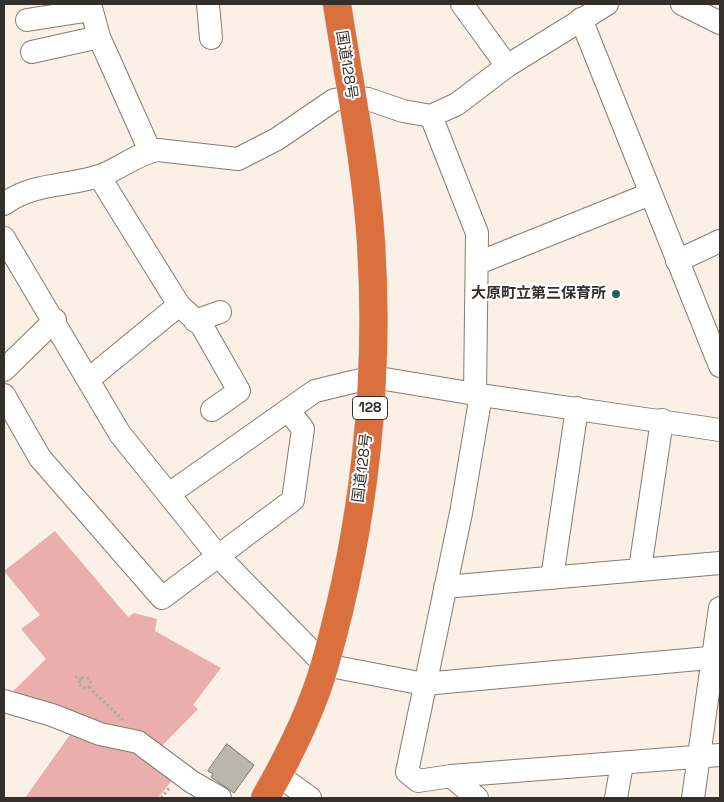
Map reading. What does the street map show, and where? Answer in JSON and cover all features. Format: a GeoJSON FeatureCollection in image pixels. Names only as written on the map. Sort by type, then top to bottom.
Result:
{"type":"FeatureCollection","features":[{"type":"Feature","properties":{"kind":"highway","name":"国道128号"},"geometry":{"type":"LineString","coordinates":[[272,787],[302,724],[325,665],[355,529],[366,454],[373,376],[371,241],[337,4]]}},
{"type":"Feature","properties":{"kind":"street"},"geometry":{"type":"LineString","coordinates":[[208,4],[211,38]]}},
{"type":"Feature","properties":{"kind":"street"},"geometry":{"type":"LineString","coordinates":[[462,4],[507,66]]}},
{"type":"Feature","properties":{"kind":"street"},"geometry":{"type":"LineString","coordinates":[[4,204],[16,195],[32,189],[99,176],[115,170],[150,151],[158,150],[238,159],[277,140],[334,100],[351,97],[368,99],[403,111],[431,116],[457,104],[507,66],[607,4]]}},
{"type":"Feature","properties":{"kind":"street"},"geometry":{"type":"LineString","coordinates":[[682,4],[720,23]]}},
{"type":"Feature","properties":{"kind":"street"},"geometry":{"type":"LineString","coordinates":[[27,20],[94,6],[99,37],[150,151]]}},
{"type":"Feature","properties":{"kind":"street"},"geometry":{"type":"LineString","coordinates":[[581,19],[720,366]]}},
{"type":"Feature","properties":{"kind":"street"},"geometry":{"type":"LineString","coordinates":[[32,52],[99,37]]}},
{"type":"Feature","properties":{"kind":"street"},"geometry":{"type":"LineString","coordinates":[[431,116],[477,232],[478,395],[461,513],[424,684],[408,772],[418,781],[451,776],[710,756]]}},
{"type":"Feature","properties":{"kind":"street"},"geometry":{"type":"LineString","coordinates":[[99,176],[179,305],[202,326],[239,391],[212,410]]}},
{"type":"Feature","properties":{"kind":"street"},"geometry":{"type":"LineString","coordinates":[[478,263],[650,194]]}},
{"type":"Feature","properties":{"kind":"street"},"geometry":{"type":"LineString","coordinates":[[4,238],[120,434],[218,556],[325,665],[424,684],[717,657]]}},
{"type":"Feature","properties":{"kind":"street"},"geometry":{"type":"LineString","coordinates":[[677,261],[720,241]]}},
{"type":"Feature","properties":{"kind":"street"},"geometry":{"type":"LineString","coordinates":[[89,379],[179,305]]}},
{"type":"Feature","properties":{"kind":"street"},"geometry":{"type":"LineString","coordinates":[[196,321],[220,312]]}},
{"type":"Feature","properties":{"kind":"street"},"geometry":{"type":"LineString","coordinates":[[4,370],[54,320]]}},
{"type":"Feature","properties":{"kind":"street"},"geometry":{"type":"LineString","coordinates":[[169,494],[315,391],[373,376],[478,395],[662,420],[720,430]]}},
{"type":"Feature","properties":{"kind":"street"},"geometry":{"type":"LineString","coordinates":[[4,395],[40,458],[162,598],[294,500],[303,429],[288,410]]}},
{"type":"Feature","properties":{"kind":"street"},"geometry":{"type":"LineString","coordinates":[[552,578],[577,408]]}},
{"type":"Feature","properties":{"kind":"street"},"geometry":{"type":"LineString","coordinates":[[640,569],[662,420]]}},
{"type":"Feature","properties":{"kind":"street"},"geometry":{"type":"LineString","coordinates":[[445,586],[720,563]]}},
{"type":"Feature","properties":{"kind":"street"},"geometry":{"type":"LineString","coordinates":[[693,798],[710,756],[720,608]]}},
{"type":"Feature","properties":{"kind":"street"},"geometry":{"type":"LineString","coordinates":[[4,701],[100,734],[138,742],[192,782],[220,798]]}},
{"type":"Feature","properties":{"kind":"street"},"geometry":{"type":"LineString","coordinates":[[616,798],[622,764]]}},
{"type":"Feature","properties":{"kind":"street"},"geometry":{"type":"LineString","coordinates":[[451,776],[477,798]]}},
{"type":"Feature","properties":{"kind":"street"},"geometry":{"type":"LineString","coordinates":[[272,787],[310,798]]}},
{"type":"Feature","properties":{"kind":"path"},"geometry":{"type":"LineString","coordinates":[[75,676],[81,680]]}},
{"type":"Feature","properties":{"kind":"shaded area"},"geometry":{"type":"Polygon","coordinates":[[[55,531],[128,617],[134,613],[157,619],[155,631],[221,668],[193,705],[198,709],[156,752],[10,694],[46,659],[21,629],[40,615],[4,571],[55,531]]]}},
{"type":"Feature","properties":{"kind":"shaded area"},"geometry":{"type":"Polygon","coordinates":[[[74,729],[127,743],[173,779],[158,798],[25,798],[74,729]]]}},
{"type":"Feature","properties":{"kind":"building"},"geometry":{"type":"Polygon","coordinates":[[[227,744],[254,765],[234,793],[211,777],[213,774],[208,771],[227,744]]]}},
{"type":"Feature","properties":{"kind":"place","name":"大原町立第三保育所"},"geometry":{"type":"Point","coordinates":[616,294]}}]}
